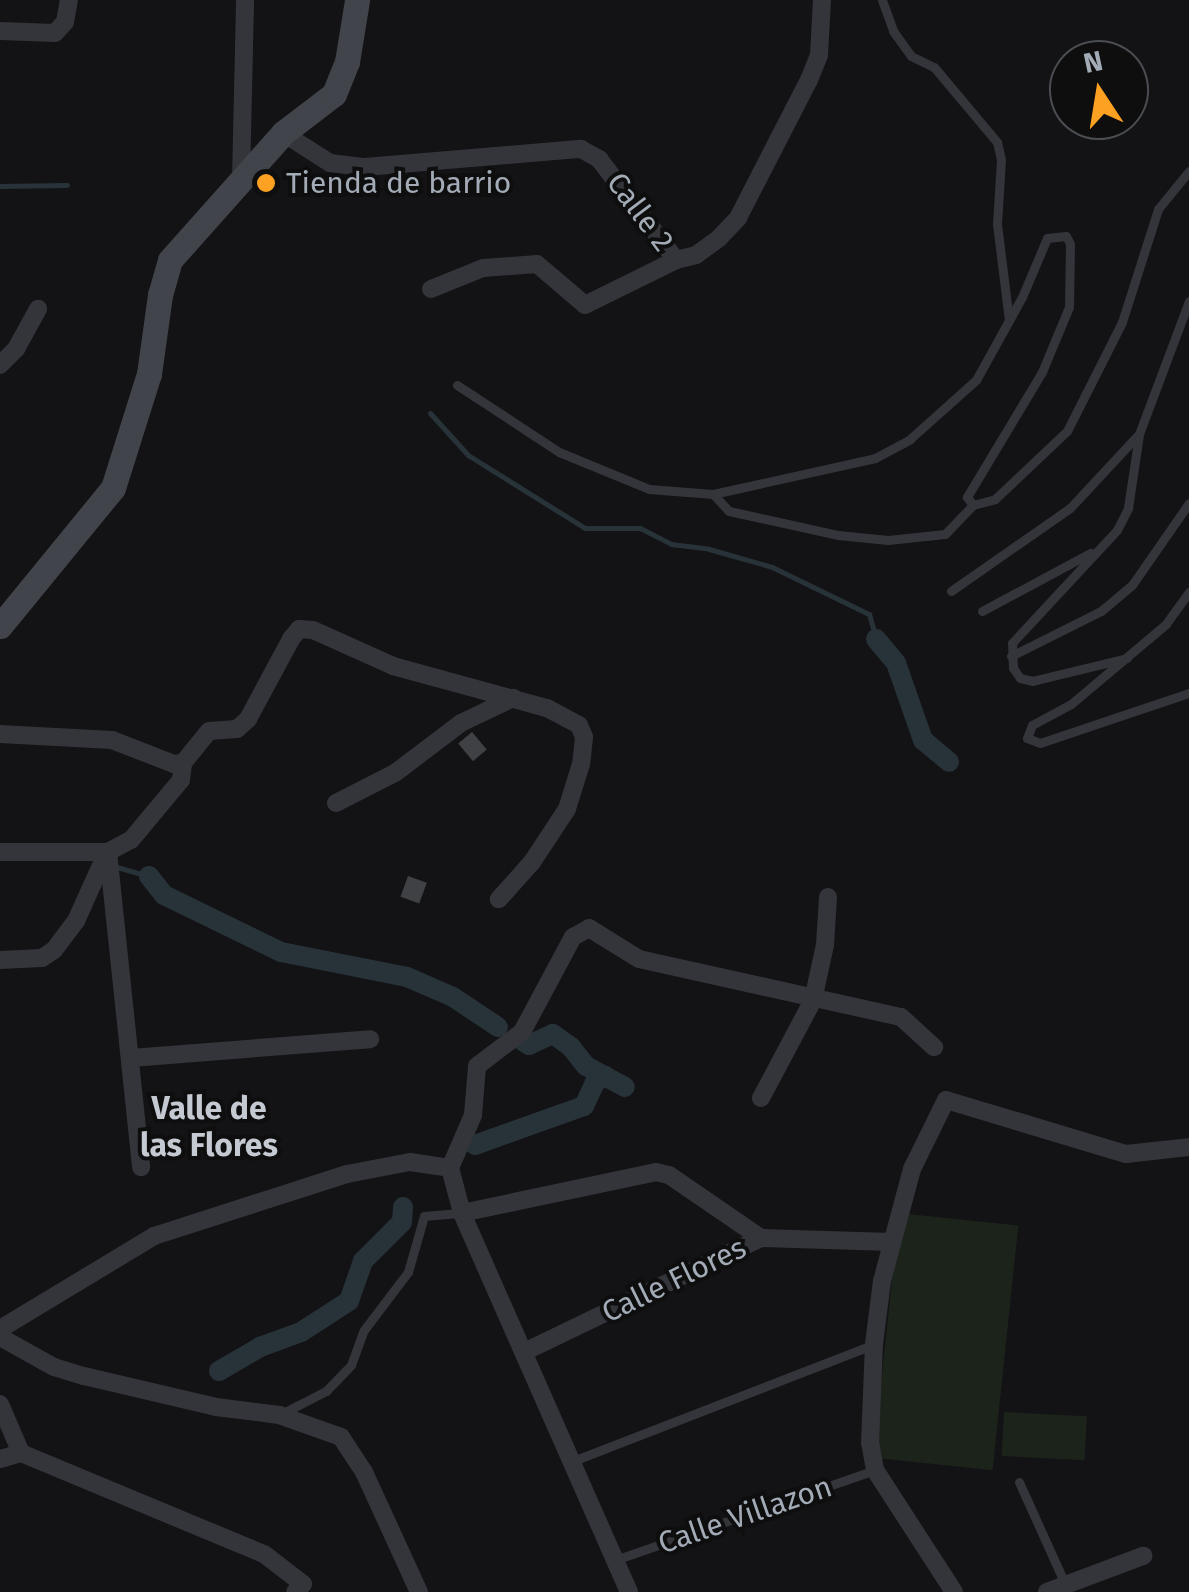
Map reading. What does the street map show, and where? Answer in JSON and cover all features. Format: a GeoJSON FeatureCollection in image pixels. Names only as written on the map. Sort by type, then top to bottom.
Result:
{"type":"FeatureCollection","features":[{"type":"Feature","properties":{"kind":"street"},"geometry":{"type":"LineString","coordinates":[[0,31],[55,33],[66,22],[69,0]]}},
{"type":"Feature","properties":{"kind":"street"},"geometry":{"type":"LineString","coordinates":[[241,180],[246,0]]}},
{"type":"Feature","properties":{"kind":"street"},"geometry":{"type":"LineString","coordinates":[[0,626],[106,501],[149,374],[160,295],[170,260],[284,133],[334,94],[347,62],[357,0]]}},
{"type":"Feature","properties":{"kind":"street"},"geometry":{"type":"LineString","coordinates":[[676,260],[696,255],[738,218],[819,56],[822,0]]}},
{"type":"Feature","properties":{"kind":"street","name":"Calle 2"},"geometry":{"type":"LineString","coordinates":[[284,133],[330,163],[365,166],[479,161],[581,149],[599,159],[676,260],[585,305],[537,264],[482,268],[431,290]]}},
{"type":"Feature","properties":{"kind":"street"},"geometry":{"type":"LineString","coordinates":[[0,365],[16,349],[38,309]]}},
{"type":"Feature","properties":{"kind":"street"},"geometry":{"type":"LineString","coordinates":[[0,960],[42,958],[54,950],[76,920],[108,852],[145,828],[181,780],[183,763],[209,731],[237,729],[248,719],[299,629],[313,630],[394,666],[513,698],[579,726],[584,737],[567,809],[532,862],[500,899]]}},
{"type":"Feature","properties":{"kind":"street"},"geometry":{"type":"LineString","coordinates":[[336,803],[395,773],[461,723],[513,698]]}},
{"type":"Feature","properties":{"kind":"street"},"geometry":{"type":"LineString","coordinates":[[0,734],[112,740],[174,764],[183,763]]}},
{"type":"Feature","properties":{"kind":"street"},"geometry":{"type":"LineString","coordinates":[[0,852],[108,852]]}},
{"type":"Feature","properties":{"kind":"street"},"geometry":{"type":"LineString","coordinates":[[108,852],[140,1167]]}},
{"type":"Feature","properties":{"kind":"street"},"geometry":{"type":"LineString","coordinates":[[760,1098],[813,1000],[825,945],[828,897]]}},
{"type":"Feature","properties":{"kind":"street"},"geometry":{"type":"LineString","coordinates":[[629,1592],[462,1213],[450,1168],[473,1115],[477,1066],[522,1032],[572,936],[589,928],[640,959],[813,1000],[900,1016],[934,1047]]}},
{"type":"Feature","properties":{"kind":"street"},"geometry":{"type":"LineString","coordinates":[[131,1058],[370,1039]]}},
{"type":"Feature","properties":{"kind":"street"},"geometry":{"type":"LineString","coordinates":[[954,1592],[875,1470],[870,1443],[874,1344],[891,1242],[912,1169],[946,1100],[1126,1154],[1189,1147]]}},
{"type":"Feature","properties":{"kind":"street"},"geometry":{"type":"LineString","coordinates":[[418,1590],[364,1472],[342,1437],[279,1415],[216,1407],[54,1367],[0,1333],[154,1236],[347,1174],[410,1162],[450,1168]]}},
{"type":"Feature","properties":{"kind":"street"},"geometry":{"type":"LineString","coordinates":[[462,1213],[656,1172],[761,1238]]}},
{"type":"Feature","properties":{"kind":"street","name":"Calle Flores"},"geometry":{"type":"LineString","coordinates":[[524,1352],[761,1238],[891,1242]]}},
{"type":"Feature","properties":{"kind":"street"},"geometry":{"type":"LineString","coordinates":[[0,1404],[21,1454]]}},
{"type":"Feature","properties":{"kind":"street"},"geometry":{"type":"LineString","coordinates":[[0,1459],[21,1454],[264,1554],[302,1584],[295,1592]]}},
{"type":"Feature","properties":{"kind":"street"},"geometry":{"type":"LineString","coordinates":[[1047,1592],[1143,1556]]}},
{"type":"Feature","properties":{"kind":"lane"},"geometry":{"type":"LineString","coordinates":[[882,0],[894,31],[911,56],[934,67],[998,142],[1002,160],[997,224],[1009,321]]}},
{"type":"Feature","properties":{"kind":"lane"},"geometry":{"type":"LineString","coordinates":[[713,494],[729,510],[838,534],[888,540],[945,534],[973,505],[995,499],[1067,431],[1122,322],[1158,210],[1189,171]]}},
{"type":"Feature","properties":{"kind":"lane"},"geometry":{"type":"LineString","coordinates":[[456,385],[559,452],[650,489],[713,494],[874,458],[910,438],[976,380],[1009,321],[1047,238],[1066,236],[1070,244],[1069,306],[1042,372],[967,497],[973,505]]}},
{"type":"Feature","properties":{"kind":"lane"},"geometry":{"type":"LineString","coordinates":[[1127,658],[1033,681],[1020,678],[1011,656],[1012,643],[1020,632],[1100,547],[1128,508],[1139,434],[1189,301]]}},
{"type":"Feature","properties":{"kind":"lane"},"geometry":{"type":"LineString","coordinates":[[952,590],[1070,508],[1139,434]]}},
{"type":"Feature","properties":{"kind":"lane"},"geometry":{"type":"LineString","coordinates":[[1011,656],[1102,612],[1132,585],[1189,503]]}},
{"type":"Feature","properties":{"kind":"lane"},"geometry":{"type":"LineString","coordinates":[[982,611],[1100,547]]}},
{"type":"Feature","properties":{"kind":"lane"},"geometry":{"type":"LineString","coordinates":[[1189,592],[1166,624],[1127,658],[1071,704],[1032,725],[1029,742],[1040,743],[1189,692]]}},
{"type":"Feature","properties":{"kind":"lane"},"geometry":{"type":"LineString","coordinates":[[279,1415],[326,1391],[351,1365],[364,1330],[408,1272],[424,1216],[462,1213]]}},
{"type":"Feature","properties":{"kind":"lane"},"geometry":{"type":"LineString","coordinates":[[573,1461],[874,1344]]}},
{"type":"Feature","properties":{"kind":"lane","name":"Calle Villazon"},"geometry":{"type":"LineString","coordinates":[[615,1560],[875,1470]]}},
{"type":"Feature","properties":{"kind":"lane"},"geometry":{"type":"LineString","coordinates":[[1018,1482],[1065,1585]]}},
{"type":"Feature","properties":{"kind":"shaded area"},"geometry":{"type":"Polygon","coordinates":[[[899,1213],[1018,1226],[993,1470],[873,1458],[899,1213]]]}},
{"type":"Feature","properties":{"kind":"shaded area"},"geometry":{"type":"Polygon","coordinates":[[[1004,1412],[1087,1416],[1085,1460],[1002,1456],[1004,1412]]]}},
{"type":"Feature","properties":{"kind":"building"},"geometry":{"type":"Polygon","coordinates":[[[472,732],[487,750],[473,761],[458,744],[472,732]]]}},
{"type":"Feature","properties":{"kind":"building"},"geometry":{"type":"Polygon","coordinates":[[[408,876],[427,883],[419,904],[400,897],[408,876]]]}},
{"type":"Feature","properties":{"kind":"waterway"},"geometry":{"type":"LineString","coordinates":[[0,186],[67,185]]}},
{"type":"Feature","properties":{"kind":"waterway"},"geometry":{"type":"LineString","coordinates":[[430,413],[468,455],[585,528],[640,528],[671,544],[709,549],[772,567],[869,614],[876,639]]}},
{"type":"Feature","properties":{"kind":"waterway"},"geometry":{"type":"LineString","coordinates":[[876,639],[896,663],[923,740],[949,762]]}},
{"type":"Feature","properties":{"kind":"waterway"},"geometry":{"type":"LineString","coordinates":[[117,867],[149,876]]}},
{"type":"Feature","properties":{"kind":"waterway"},"geometry":{"type":"LineString","coordinates":[[149,876],[164,895],[281,952],[407,977],[453,997],[498,1027]]}},
{"type":"Feature","properties":{"kind":"waterway"},"geometry":{"type":"LineString","coordinates":[[524,1042],[529,1045],[553,1034],[571,1047],[586,1066],[625,1087]]}},
{"type":"Feature","properties":{"kind":"waterway"},"geometry":{"type":"LineString","coordinates":[[475,1145],[584,1106],[595,1082],[605,1076]]}},
{"type":"Feature","properties":{"kind":"waterway"},"geometry":{"type":"LineString","coordinates":[[219,1371],[260,1347],[301,1332],[349,1301],[363,1261],[402,1222],[403,1207]]}},
{"type":"Feature","properties":{"kind":"place","name":"Tienda de barrio"},"geometry":{"type":"Point","coordinates":[266,183]}},
{"type":"Feature","properties":{"kind":"district","name":"Valle de las Flores"},"geometry":{"type":"Point","coordinates":[209,1128]}}]}
